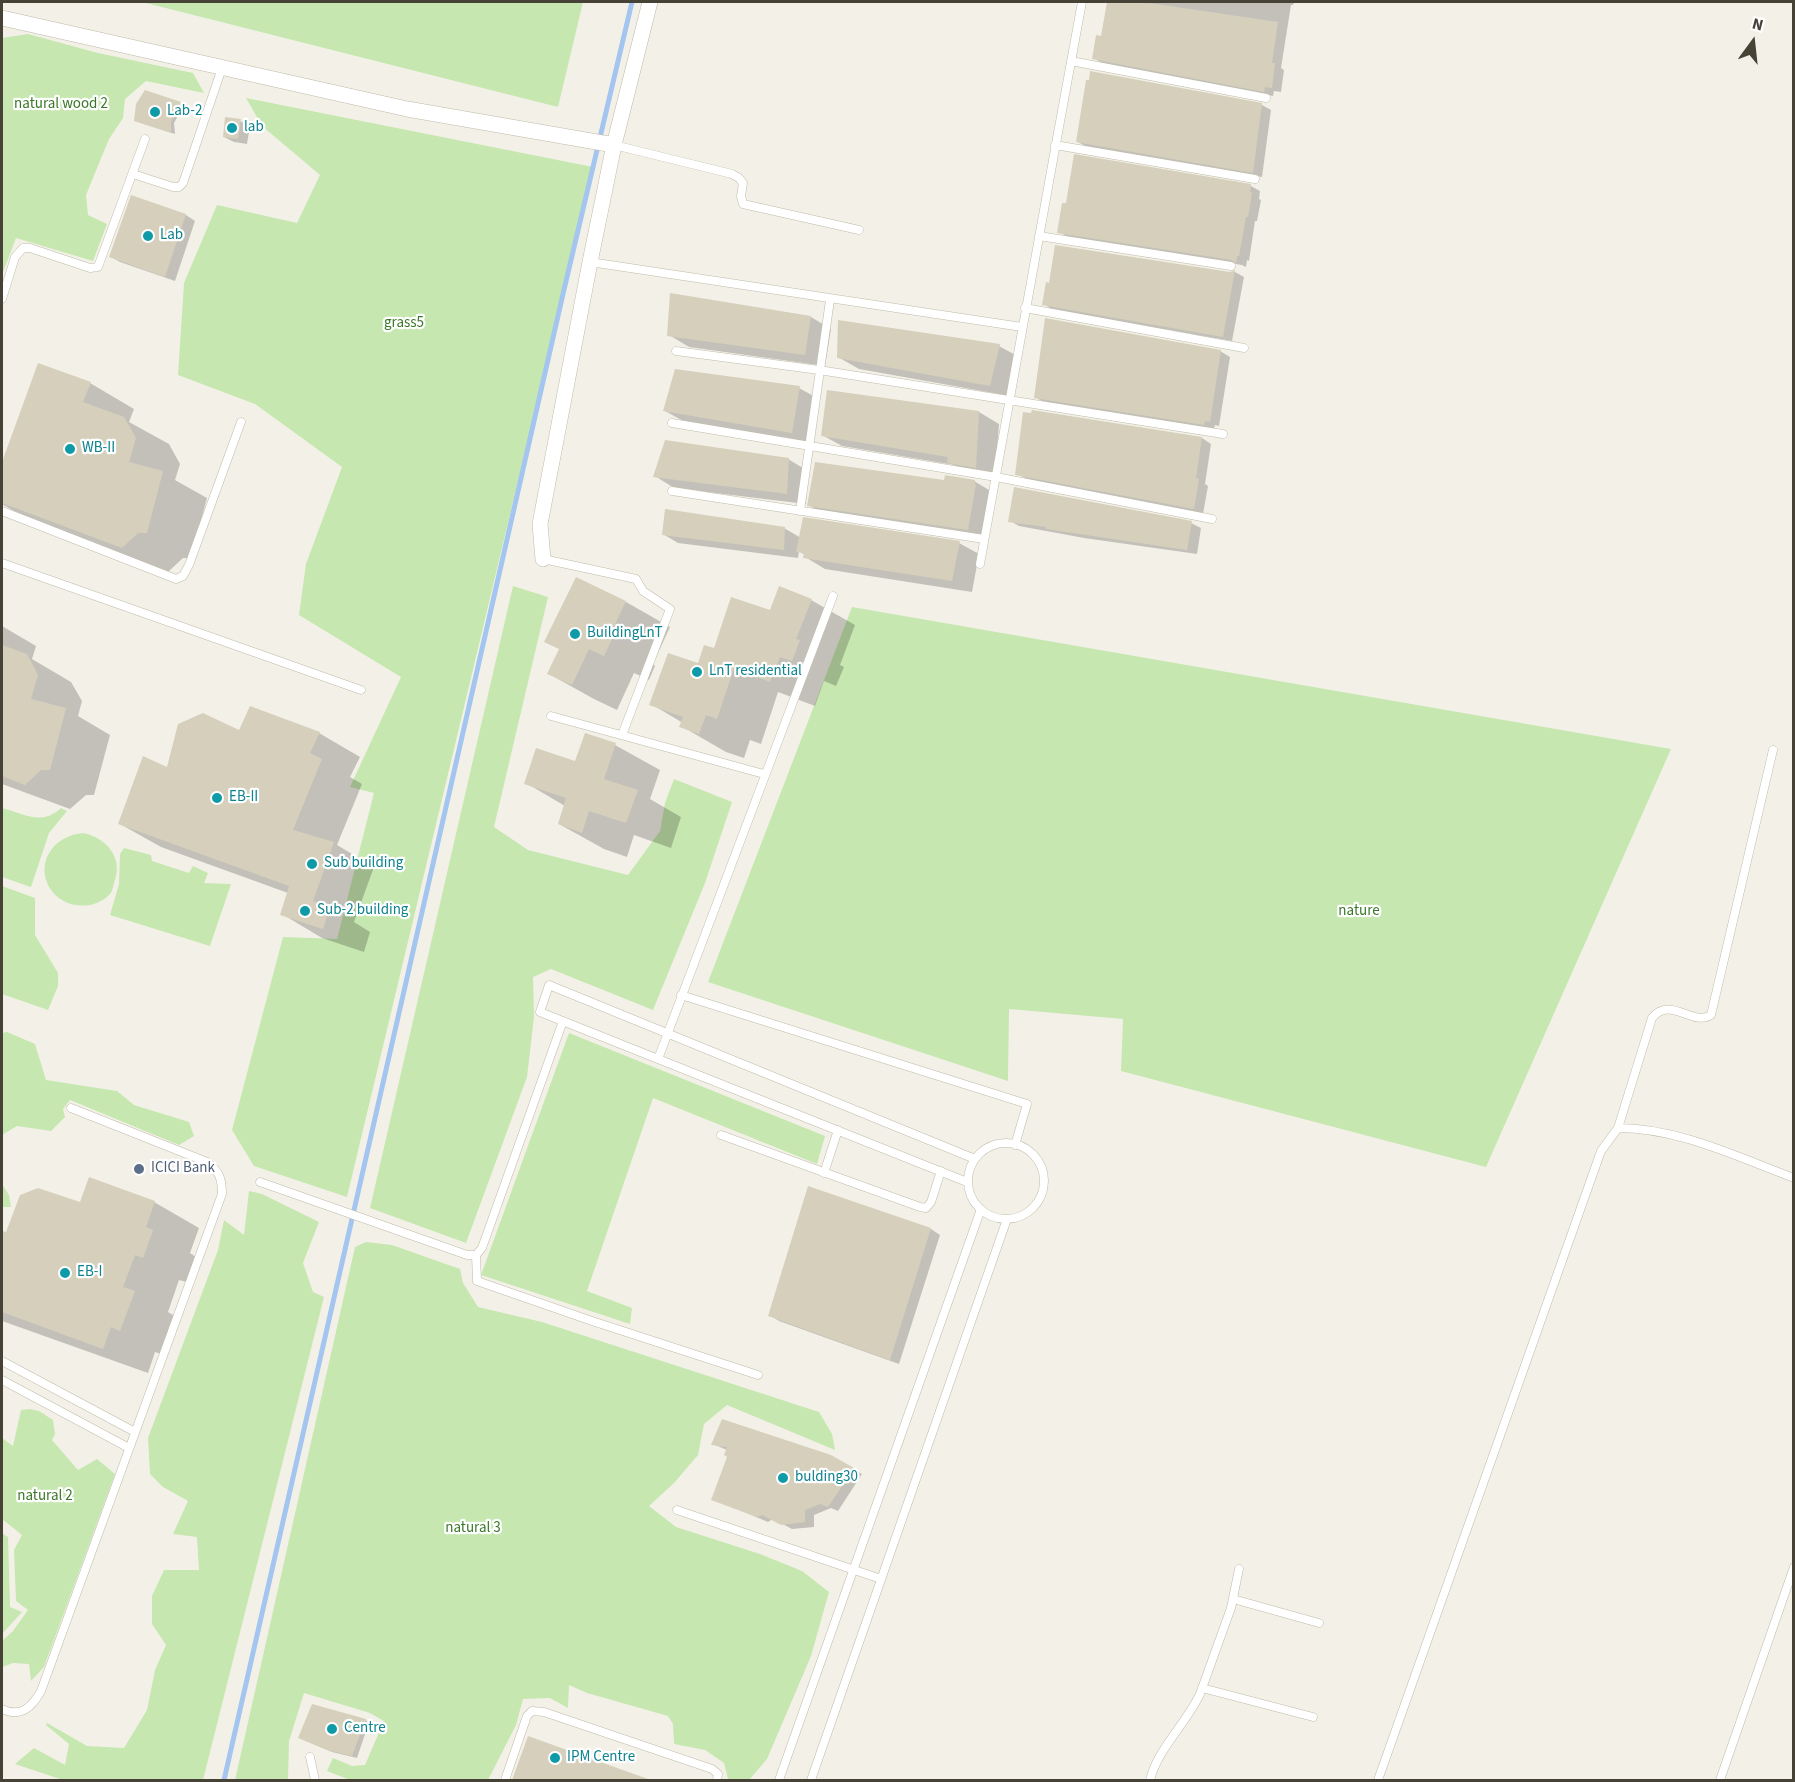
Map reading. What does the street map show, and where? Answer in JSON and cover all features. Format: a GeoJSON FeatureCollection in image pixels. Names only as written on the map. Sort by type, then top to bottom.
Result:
{"type":"FeatureCollection","features":[{"type":"Feature","properties":{"kind":"street"},"geometry":{"type":"LineString","coordinates":[[543,559],[540,524],[590,262],[615,145],[650,2]]}},
{"type":"Feature","properties":{"kind":"street"},"geometry":{"type":"LineString","coordinates":[[2,18],[407,109],[615,145]]}},
{"type":"Feature","properties":{"kind":"lane"},"geometry":{"type":"LineString","coordinates":[[980,564],[1082,2]]}},
{"type":"Feature","properties":{"kind":"lane"},"geometry":{"type":"LineString","coordinates":[[1071,61],[1266,98]]}},
{"type":"Feature","properties":{"kind":"lane"},"geometry":{"type":"LineString","coordinates":[[133,174],[173,187],[179,187],[183,183],[222,68]]}},
{"type":"Feature","properties":{"kind":"lane"},"geometry":{"type":"LineString","coordinates":[[2,299],[15,257],[23,248],[30,248],[90,268],[98,267],[145,139]]}},
{"type":"Feature","properties":{"kind":"lane"},"geometry":{"type":"LineString","coordinates":[[615,145],[732,174],[743,183],[741,196],[743,204],[859,230]]}},
{"type":"Feature","properties":{"kind":"lane"},"geometry":{"type":"LineString","coordinates":[[1055,145],[1255,179]]}},
{"type":"Feature","properties":{"kind":"lane"},"geometry":{"type":"LineString","coordinates":[[1039,236],[1231,266]]}},
{"type":"Feature","properties":{"kind":"lane"},"geometry":{"type":"LineString","coordinates":[[590,262],[830,300],[1022,327]]}},
{"type":"Feature","properties":{"kind":"lane"},"geometry":{"type":"LineString","coordinates":[[800,511],[830,300]]}},
{"type":"Feature","properties":{"kind":"lane"},"geometry":{"type":"LineString","coordinates":[[1025,308],[1244,348]]}},
{"type":"Feature","properties":{"kind":"lane"},"geometry":{"type":"LineString","coordinates":[[676,351],[819,370],[1223,434]]}},
{"type":"Feature","properties":{"kind":"lane"},"geometry":{"type":"LineString","coordinates":[[2,511],[176,579],[183,576],[189,564],[241,422]]}},
{"type":"Feature","properties":{"kind":"lane"},"geometry":{"type":"LineString","coordinates":[[672,423],[996,477],[1212,519]]}},
{"type":"Feature","properties":{"kind":"lane"},"geometry":{"type":"LineString","coordinates":[[672,491],[984,539]]}},
{"type":"Feature","properties":{"kind":"lane"},"geometry":{"type":"LineString","coordinates":[[543,559],[636,579],[643,591],[670,609],[622,735]]}},
{"type":"Feature","properties":{"kind":"lane"},"geometry":{"type":"LineString","coordinates":[[2,563],[361,690]]}},
{"type":"Feature","properties":{"kind":"lane"},"geometry":{"type":"LineString","coordinates":[[658,1059],[833,596]]}},
{"type":"Feature","properties":{"kind":"lane"},"geometry":{"type":"LineString","coordinates":[[551,716],[764,774]]}},
{"type":"Feature","properties":{"kind":"lane"},"geometry":{"type":"LineString","coordinates":[[1378,1780],[1601,1151],[1618,1128],[1652,1018],[1658,1011],[1667,1008],[1702,1018],[1711,1015],[1773,750]]}},
{"type":"Feature","properties":{"kind":"lane"},"geometry":{"type":"LineString","coordinates":[[968,1182],[540,1012],[549,985],[975,1158]]}},
{"type":"Feature","properties":{"kind":"lane"},"geometry":{"type":"LineString","coordinates":[[681,995],[1027,1104],[1015,1145]]}},
{"type":"Feature","properties":{"kind":"lane"},"geometry":{"type":"LineString","coordinates":[[563,1021],[482,1248],[476,1255],[476,1277],[480,1283],[758,1375]]}},
{"type":"Feature","properties":{"kind":"lane"},"geometry":{"type":"LineString","coordinates":[[2,1709],[8,1712],[22,1711],[33,1705],[41,1691],[222,1194],[222,1180],[217,1170],[207,1162],[71,1108]]}},
{"type":"Feature","properties":{"kind":"lane"},"geometry":{"type":"LineString","coordinates":[[1618,1128],[1640,1128],[1674,1135],[1794,1178]]}},
{"type":"Feature","properties":{"kind":"lane"},"geometry":{"type":"LineString","coordinates":[[824,1173],[838,1130]]}},
{"type":"Feature","properties":{"kind":"lane"},"geometry":{"type":"LineString","coordinates":[[720,1135],[920,1207],[926,1208],[931,1202],[941,1172]]}},
{"type":"Feature","properties":{"kind":"lane"},"geometry":{"type":"LineString","coordinates":[[1010,1143],[1023,1147],[1041,1166],[1043,1185],[1037,1203],[1019,1217],[1007,1219],[995,1218],[981,1209],[970,1194],[968,1182],[969,1170],[975,1158],[984,1149],[997,1144],[1010,1143]]}},
{"type":"Feature","properties":{"kind":"lane"},"geometry":{"type":"LineString","coordinates":[[260,1182],[467,1255],[476,1255]]}},
{"type":"Feature","properties":{"kind":"lane"},"geometry":{"type":"LineString","coordinates":[[779,1780],[981,1209]]}},
{"type":"Feature","properties":{"kind":"lane"},"geometry":{"type":"LineString","coordinates":[[811,1780],[1007,1219]]}},
{"type":"Feature","properties":{"kind":"lane"},"geometry":{"type":"LineString","coordinates":[[2,1361],[135,1432]]}},
{"type":"Feature","properties":{"kind":"lane"},"geometry":{"type":"LineString","coordinates":[[2,1380],[129,1448]]}},
{"type":"Feature","properties":{"kind":"lane"},"geometry":{"type":"LineString","coordinates":[[677,1510],[881,1579]]}},
{"type":"Feature","properties":{"kind":"lane"},"geometry":{"type":"LineString","coordinates":[[1720,1780],[1794,1567]]}},
{"type":"Feature","properties":{"kind":"lane"},"geometry":{"type":"LineString","coordinates":[[1150,1780],[1155,1765],[1194,1706],[1202,1688],[1233,1599],[1239,1569]]}},
{"type":"Feature","properties":{"kind":"lane"},"geometry":{"type":"LineString","coordinates":[[1233,1599],[1319,1623]]}},
{"type":"Feature","properties":{"kind":"lane"},"geometry":{"type":"LineString","coordinates":[[1202,1688],[1313,1717]]}},
{"type":"Feature","properties":{"kind":"lane"},"geometry":{"type":"LineString","coordinates":[[505,1780],[527,1716],[532,1711],[544,1712],[712,1769],[718,1774],[717,1780]]}},
{"type":"Feature","properties":{"kind":"lane"},"geometry":{"type":"LineString","coordinates":[[309,1757],[315,1780]]}},
{"type":"Feature","properties":{"kind":"green space"},"geometry":{"type":"Polygon","coordinates":[[[142,2],[583,2],[558,107],[142,2]]]}},
{"type":"Feature","properties":{"kind":"green space","name":"natural wood 2"},"geometry":{"type":"Polygon","coordinates":[[[28,34],[98,53],[193,73],[204,93],[146,81],[125,99],[123,118],[109,139],[86,195],[88,215],[107,224],[93,261],[16,238],[2,275],[2,38],[28,34]]]}},
{"type":"Feature","properties":{"kind":"green space","name":"grass5"},"geometry":{"type":"Polygon","coordinates":[[[246,98],[593,167],[347,1197],[254,1166],[232,1130],[283,937],[337,939],[374,793],[350,787],[401,677],[299,615],[306,564],[342,467],[255,404],[178,375],[184,283],[217,205],[297,223],[320,175],[262,126],[246,98]]]}},
{"type":"Feature","properties":{"kind":"green space"},"geometry":{"type":"Polygon","coordinates":[[[513,586],[548,597],[494,827],[528,850],[628,875],[660,831],[665,803],[674,779],[732,802],[705,883],[653,1010],[551,969],[533,977],[534,1017],[527,1077],[466,1243],[370,1208],[513,586]]]}},
{"type":"Feature","properties":{"kind":"green space","name":"nature"},"geometry":{"type":"Polygon","coordinates":[[[852,607],[1671,749],[1486,1167],[1121,1071],[1123,1019],[1009,1009],[1008,1081],[708,982],[852,607]]]}},
{"type":"Feature","properties":{"kind":"green space"},"geometry":{"type":"Polygon","coordinates":[[[2,808],[33,817],[47,816],[61,808],[67,811],[49,833],[31,887],[2,877],[2,808]]]}},
{"type":"Feature","properties":{"kind":"green space"},"geometry":{"type":"Polygon","coordinates":[[[83,833],[99,839],[111,850],[117,865],[117,874],[110,894],[94,904],[77,905],[61,900],[54,894],[45,877],[45,867],[46,859],[57,844],[64,838],[83,833]]]}},
{"type":"Feature","properties":{"kind":"green space"},"geometry":{"type":"Polygon","coordinates":[[[124,848],[151,855],[152,861],[189,873],[193,866],[208,873],[204,883],[231,884],[210,946],[110,915],[119,884],[120,854],[124,848]]]}},
{"type":"Feature","properties":{"kind":"green space"},"geometry":{"type":"Polygon","coordinates":[[[2,886],[35,898],[35,935],[58,973],[58,986],[48,1010],[2,994],[2,886]]]}},
{"type":"Feature","properties":{"kind":"green space"},"geometry":{"type":"Polygon","coordinates":[[[7,1032],[35,1044],[46,1080],[117,1091],[134,1105],[189,1122],[194,1136],[179,1145],[70,1100],[63,1109],[65,1117],[51,1131],[17,1126],[2,1135],[2,1033],[7,1032]]]}},
{"type":"Feature","properties":{"kind":"green space"},"geometry":{"type":"Polygon","coordinates":[[[569,1033],[825,1136],[817,1164],[653,1098],[587,1291],[632,1308],[630,1324],[481,1275],[569,1033]]]}},
{"type":"Feature","properties":{"kind":"green space"},"geometry":{"type":"Polygon","coordinates":[[[2,1184],[9,1195],[11,1207],[2,1207],[2,1184]]]}},
{"type":"Feature","properties":{"kind":"green space"},"geometry":{"type":"Polygon","coordinates":[[[249,1191],[262,1194],[319,1222],[303,1263],[313,1292],[324,1297],[203,1780],[63,1780],[15,1764],[34,1748],[65,1765],[69,1744],[46,1725],[47,1723],[87,1746],[124,1748],[147,1710],[155,1670],[166,1645],[152,1624],[152,1596],[164,1570],[199,1570],[197,1537],[173,1534],[188,1501],[163,1487],[150,1474],[148,1438],[218,1250],[224,1220],[244,1235],[249,1191]]]}},
{"type":"Feature","properties":{"kind":"green space","name":"natural 3"},"geometry":{"type":"Polygon","coordinates":[[[366,1242],[392,1245],[460,1269],[463,1283],[478,1307],[542,1322],[819,1412],[832,1434],[835,1450],[727,1405],[704,1424],[698,1455],[674,1483],[649,1506],[676,1527],[760,1554],[802,1571],[829,1592],[811,1656],[767,1759],[749,1780],[728,1779],[724,1763],[705,1750],[674,1744],[673,1724],[668,1716],[587,1693],[569,1685],[568,1708],[550,1698],[523,1699],[516,1725],[488,1780],[350,1780],[327,1771],[333,1758],[352,1766],[365,1765],[384,1721],[370,1713],[304,1693],[289,1741],[288,1780],[235,1780],[355,1247],[366,1242]]]}},
{"type":"Feature","properties":{"kind":"green space","name":"natural 2"},"geometry":{"type":"Polygon","coordinates":[[[21,1410],[39,1411],[53,1420],[55,1434],[52,1440],[78,1470],[97,1459],[115,1474],[44,1667],[31,1681],[29,1664],[13,1663],[2,1667],[2,1641],[13,1631],[28,1610],[16,1601],[14,1550],[22,1535],[2,1519],[2,1438],[13,1446],[21,1410]]]}},
{"type":"Feature","properties":{"kind":"green space"},"geometry":{"type":"Polygon","coordinates":[[[2,1533],[8,1537],[10,1607],[22,1612],[2,1634],[2,1533]]]}},
{"type":"Feature","properties":{"kind":"building"},"geometry":{"type":"Polygon","coordinates":[[[1107,2],[1142,2],[1278,22],[1272,63],[1275,63],[1272,88],[1265,87],[1264,92],[1092,59],[1096,35],[1101,36],[1107,2]]]}},
{"type":"Feature","properties":{"kind":"building"},"geometry":{"type":"Polygon","coordinates":[[[1090,71],[1262,103],[1253,173],[1076,142],[1086,80],[1089,80],[1090,71]]]}},
{"type":"Feature","properties":{"kind":"building","name":"Lab-2"},"geometry":{"type":"Polygon","coordinates":[[[145,90],[181,102],[171,121],[171,133],[134,121],[136,104],[145,90]]]}},
{"type":"Feature","properties":{"kind":"building","name":"lab"},"geometry":{"type":"Polygon","coordinates":[[[225,117],[241,119],[238,139],[223,137],[225,117]]]}},
{"type":"Feature","properties":{"kind":"building"},"geometry":{"type":"Polygon","coordinates":[[[1074,154],[1251,184],[1250,192],[1252,193],[1248,217],[1246,217],[1236,263],[1232,260],[1057,233],[1062,203],[1066,203],[1074,154]]]}},
{"type":"Feature","properties":{"kind":"building","name":"Lab"},"geometry":{"type":"Polygon","coordinates":[[[131,195],[186,214],[165,277],[109,257],[131,195]]]}},
{"type":"Feature","properties":{"kind":"building"},"geometry":{"type":"Polygon","coordinates":[[[1055,245],[1230,272],[1235,270],[1223,337],[1042,305],[1046,282],[1049,283],[1055,245]]]}},
{"type":"Feature","properties":{"kind":"building"},"geometry":{"type":"Polygon","coordinates":[[[670,293],[811,316],[805,355],[667,336],[670,293]]]}},
{"type":"Feature","properties":{"kind":"building"},"geometry":{"type":"Polygon","coordinates":[[[1045,318],[1221,350],[1210,422],[1205,421],[1204,425],[1034,398],[1045,318]]]}},
{"type":"Feature","properties":{"kind":"building"},"geometry":{"type":"Polygon","coordinates":[[[838,320],[1000,344],[990,386],[837,358],[838,320]]]}},
{"type":"Feature","properties":{"kind":"building","name":"WB-II"},"geometry":{"type":"Polygon","coordinates":[[[38,363],[91,382],[83,402],[124,417],[136,438],[129,462],[163,471],[147,533],[138,533],[122,548],[2,503],[2,462],[38,363]]]}},
{"type":"Feature","properties":{"kind":"building"},"geometry":{"type":"Polygon","coordinates":[[[675,369],[800,386],[792,433],[663,411],[675,369]]]}},
{"type":"Feature","properties":{"kind":"building"},"geometry":{"type":"Polygon","coordinates":[[[827,390],[979,411],[976,468],[947,463],[948,457],[821,436],[827,390]]]}},
{"type":"Feature","properties":{"kind":"building"},"geometry":{"type":"Polygon","coordinates":[[[1032,410],[1202,437],[1194,509],[1015,475],[1023,412],[1031,413],[1032,410]]]}},
{"type":"Feature","properties":{"kind":"building"},"geometry":{"type":"Polygon","coordinates":[[[665,440],[789,458],[787,494],[653,477],[665,440]]]}},
{"type":"Feature","properties":{"kind":"building"},"geometry":{"type":"Polygon","coordinates":[[[815,462],[944,480],[945,475],[975,480],[968,530],[807,506],[815,462]]]}},
{"type":"Feature","properties":{"kind":"building"},"geometry":{"type":"Polygon","coordinates":[[[1014,487],[1192,521],[1187,550],[1008,522],[1014,487]]]}},
{"type":"Feature","properties":{"kind":"building"},"geometry":{"type":"Polygon","coordinates":[[[665,509],[785,527],[784,550],[662,535],[665,509]]]}},
{"type":"Feature","properties":{"kind":"building"},"geometry":{"type":"Polygon","coordinates":[[[803,517],[960,541],[952,581],[803,558],[804,553],[796,552],[803,517]]]}},
{"type":"Feature","properties":{"kind":"building","name":"BuildingLnT"},"geometry":{"type":"Polygon","coordinates":[[[576,577],[626,601],[609,637],[612,639],[604,656],[589,649],[572,685],[547,674],[559,649],[544,642],[576,577]]]}},
{"type":"Feature","properties":{"kind":"building","name":"LnT residential"},"geometry":{"type":"Polygon","coordinates":[[[779,586],[812,599],[796,639],[800,640],[792,661],[780,657],[770,682],[734,668],[717,719],[706,715],[699,734],[679,727],[683,717],[649,705],[668,653],[698,663],[704,645],[714,648],[731,597],[770,610],[779,586]]]}},
{"type":"Feature","properties":{"kind":"building"},"geometry":{"type":"Polygon","coordinates":[[[2,645],[27,654],[38,675],[31,699],[66,708],[50,770],[41,770],[25,785],[2,776],[2,645]]]}},
{"type":"Feature","properties":{"kind":"building","name":"EB-II"},"geometry":{"type":"Polygon","coordinates":[[[250,706],[320,732],[310,753],[322,759],[293,830],[334,842],[313,901],[330,907],[323,929],[280,915],[289,886],[118,824],[143,756],[167,767],[178,724],[203,713],[239,730],[250,706]]]}},
{"type":"Feature","properties":{"kind":"building"},"geometry":{"type":"Polygon","coordinates":[[[585,733],[616,743],[604,779],[638,790],[626,823],[589,811],[582,833],[558,824],[566,798],[524,784],[536,748],[575,761],[585,733]]]}},
{"type":"Feature","properties":{"kind":"building","name":"EB-I"},"geometry":{"type":"Polygon","coordinates":[[[89,1177],[155,1201],[146,1227],[153,1230],[143,1258],[135,1255],[123,1287],[135,1291],[120,1331],[111,1327],[103,1349],[2,1312],[2,1231],[6,1232],[20,1195],[38,1188],[80,1202],[89,1177]]]}},
{"type":"Feature","properties":{"kind":"building"},"geometry":{"type":"Polygon","coordinates":[[[808,1186],[931,1228],[890,1360],[768,1316],[808,1186]]]}},
{"type":"Feature","properties":{"kind":"building","name":"bulding30"},"geometry":{"type":"Polygon","coordinates":[[[722,1419],[831,1455],[854,1468],[828,1507],[820,1504],[805,1510],[805,1522],[781,1525],[762,1515],[757,1517],[711,1500],[727,1457],[724,1455],[727,1447],[711,1445],[722,1419]]]}},
{"type":"Feature","properties":{"kind":"building","name":"Centre"},"geometry":{"type":"Polygon","coordinates":[[[312,1704],[366,1719],[352,1756],[327,1750],[298,1738],[312,1704]]]}},
{"type":"Feature","properties":{"kind":"building","name":"IPM Centre"},"geometry":{"type":"Polygon","coordinates":[[[528,1736],[648,1779],[648,1780],[512,1780],[528,1736]]]}},
{"type":"Feature","properties":{"kind":"waterway"},"geometry":{"type":"LineString","coordinates":[[224,1780],[563,294],[632,2]]}},
{"type":"Feature","properties":{"kind":"place","name":"Lab-2"},"geometry":{"type":"Point","coordinates":[155,112]}},
{"type":"Feature","properties":{"kind":"place","name":"lab"},"geometry":{"type":"Point","coordinates":[232,128]}},
{"type":"Feature","properties":{"kind":"place","name":"Lab"},"geometry":{"type":"Point","coordinates":[148,236]}},
{"type":"Feature","properties":{"kind":"place","name":"WB-II"},"geometry":{"type":"Point","coordinates":[70,449]}},
{"type":"Feature","properties":{"kind":"place","name":"BuildingLnT"},"geometry":{"type":"Point","coordinates":[575,634]}},
{"type":"Feature","properties":{"kind":"place","name":"LnT residential"},"geometry":{"type":"Point","coordinates":[697,672]}},
{"type":"Feature","properties":{"kind":"place","name":"EB-II"},"geometry":{"type":"Point","coordinates":[217,798]}},
{"type":"Feature","properties":{"kind":"place","name":"Sub building"},"geometry":{"type":"Point","coordinates":[312,864]}},
{"type":"Feature","properties":{"kind":"place","name":"Sub-2 building"},"geometry":{"type":"Point","coordinates":[305,911]}},
{"type":"Feature","properties":{"kind":"place","name":"ICICI Bank"},"geometry":{"type":"Point","coordinates":[139,1169]}},
{"type":"Feature","properties":{"kind":"place","name":"EB-I"},"geometry":{"type":"Point","coordinates":[65,1273]}},
{"type":"Feature","properties":{"kind":"place","name":"bulding30"},"geometry":{"type":"Point","coordinates":[783,1478]}},
{"type":"Feature","properties":{"kind":"place","name":"Centre"},"geometry":{"type":"Point","coordinates":[332,1729]}},
{"type":"Feature","properties":{"kind":"place","name":"IPM Centre"},"geometry":{"type":"Point","coordinates":[555,1758]}}]}
